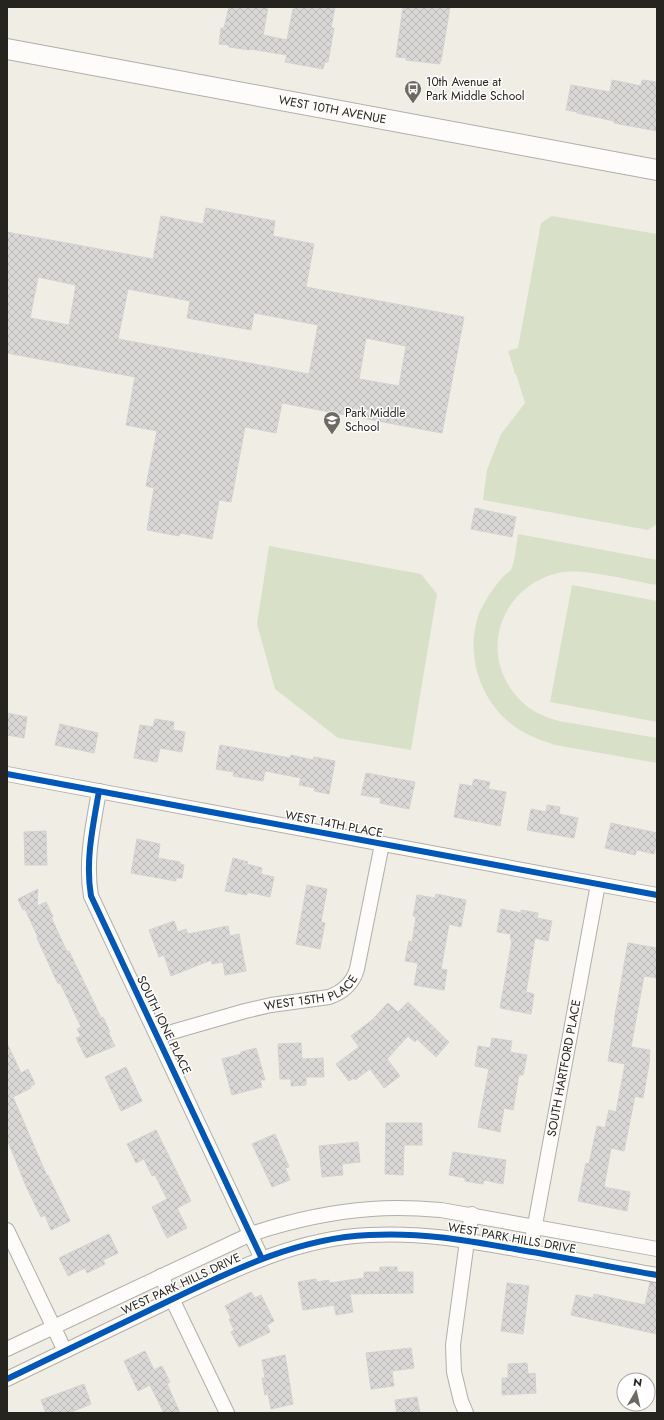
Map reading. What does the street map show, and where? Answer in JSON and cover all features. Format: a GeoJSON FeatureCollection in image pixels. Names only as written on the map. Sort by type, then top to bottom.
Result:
{"type":"FeatureCollection","features":[{"type":"Feature","properties":{"kind":"main road","name":"WEST 10TH AVENUE"},"geometry":{"type":"LineString","coordinates":[[7,49],[657,170]]}},
{"type":"Feature","properties":{"kind":"street","name":"WEST 14TH PLACE"},"geometry":{"type":"LineString","coordinates":[[7,774],[657,895]]}},
{"type":"Feature","properties":{"kind":"street","name":"SOUTH IONE PLACE"},"geometry":{"type":"LineString","coordinates":[[99,791],[88,864],[88,880],[91,896],[96,910],[158,1036],[262,1259]]}},
{"type":"Feature","properties":{"kind":"street","name":"WEST 15TH PLACE"},"geometry":{"type":"LineString","coordinates":[[158,1036],[217,1018],[294,1002],[329,997],[344,990],[353,979],[357,969],[382,844]]}},
{"type":"Feature","properties":{"kind":"street","name":"SOUTH HARTFORD PLACE"},"geometry":{"type":"LineString","coordinates":[[530,1252],[598,884]]}},
{"type":"Feature","properties":{"kind":"street","name":"WEST PARK HILLS DRIVE"},"geometry":{"type":"LineString","coordinates":[[7,1349],[251,1234],[312,1216],[372,1208],[441,1210],[472,1214],[657,1249]]}},
{"type":"Feature","properties":{"kind":"street"},"geometry":{"type":"LineString","coordinates":[[466,1413],[454,1372],[453,1345],[472,1214]]}},
{"type":"Feature","properties":{"kind":"street"},"geometry":{"type":"LineString","coordinates":[[7,1230],[65,1351]]}},
{"type":"Feature","properties":{"kind":"street","name":"WEST PARK HILLS DRIVE"},"geometry":{"type":"LineString","coordinates":[[7,1379],[219,1277],[262,1259],[301,1246],[338,1238],[402,1234],[433,1236],[657,1275]]}},
{"type":"Feature","properties":{"kind":"street"},"geometry":{"type":"LineString","coordinates":[[161,1276],[227,1413]]}},
{"type":"Feature","properties":{"kind":"green space"},"geometry":{"type":"Polygon","coordinates":[[[552,216],[657,234],[657,524],[648,530],[483,500],[487,470],[501,434],[525,403],[508,351],[518,348],[541,223],[552,216]]]}},
{"type":"Feature","properties":{"kind":"green space"},"geometry":{"type":"Polygon","coordinates":[[[518,534],[657,560],[657,585],[607,575],[580,572],[558,573],[537,581],[521,593],[508,608],[500,626],[498,645],[500,665],[507,684],[521,701],[534,711],[559,721],[657,738],[657,763],[555,745],[544,741],[528,735],[514,726],[502,716],[492,703],[478,674],[474,658],[475,626],[480,611],[487,598],[512,568],[518,534]]]}},
{"type":"Feature","properties":{"kind":"green space"},"geometry":{"type":"Polygon","coordinates":[[[269,546],[421,574],[437,594],[411,750],[338,738],[275,689],[257,624],[269,546]]]}},
{"type":"Feature","properties":{"kind":"green space"},"geometry":{"type":"Polygon","coordinates":[[[572,585],[657,601],[657,722],[550,702],[572,585]]]}},
{"type":"Feature","properties":{"kind":"building"},"geometry":{"type":"Polygon","coordinates":[[[229,7],[268,7],[263,35],[287,40],[293,9],[296,7],[335,7],[331,28],[334,28],[328,62],[325,62],[323,69],[285,62],[287,55],[229,47],[229,45],[219,44],[221,28],[224,28],[229,7]]]}},
{"type":"Feature","properties":{"kind":"building"},"geometry":{"type":"Polygon","coordinates":[[[403,7],[450,7],[440,64],[406,60],[407,58],[396,57],[403,7]]]}},
{"type":"Feature","properties":{"kind":"building"},"geometry":{"type":"Polygon","coordinates":[[[612,80],[641,86],[642,80],[657,82],[657,131],[614,123],[614,121],[566,110],[571,85],[610,92],[612,80]]]}},
{"type":"Feature","properties":{"kind":"building"},"geometry":{"type":"Polygon","coordinates":[[[206,208],[275,221],[273,236],[314,244],[306,287],[464,317],[442,433],[282,403],[276,433],[245,427],[231,502],[219,500],[212,539],[180,533],[179,536],[147,530],[154,488],[146,486],[157,431],[126,425],[135,377],[7,353],[7,232],[153,259],[161,216],[203,224],[206,208]],[[38,277],[30,318],[69,325],[76,285],[38,277]],[[128,289],[118,339],[309,374],[318,325],[254,313],[251,330],[187,318],[190,301],[128,289]],[[366,338],[359,379],[399,386],[406,346],[366,338]]]}},
{"type":"Feature","properties":{"kind":"building"},"geometry":{"type":"Polygon","coordinates":[[[475,508],[516,517],[512,537],[471,529],[475,508]]]}},
{"type":"Feature","properties":{"kind":"building"},"geometry":{"type":"Polygon","coordinates":[[[7,713],[27,717],[24,738],[7,735],[7,713]]]}},
{"type":"Feature","properties":{"kind":"building"},"geometry":{"type":"Polygon","coordinates":[[[155,719],[174,722],[173,730],[185,732],[182,752],[160,748],[157,762],[134,758],[140,725],[153,727],[155,719]]]}},
{"type":"Feature","properties":{"kind":"building"},"geometry":{"type":"Polygon","coordinates":[[[60,724],[98,733],[94,753],[55,745],[60,724]]]}},
{"type":"Feature","properties":{"kind":"building"},"geometry":{"type":"Polygon","coordinates":[[[220,745],[290,758],[291,755],[313,760],[314,757],[335,761],[329,794],[314,791],[315,788],[299,785],[301,778],[265,771],[263,781],[233,776],[234,772],[216,769],[220,745]]]}},
{"type":"Feature","properties":{"kind":"building"},"geometry":{"type":"Polygon","coordinates":[[[366,773],[415,782],[409,809],[380,803],[381,798],[361,795],[366,773]]]}},
{"type":"Feature","properties":{"kind":"building"},"geometry":{"type":"Polygon","coordinates":[[[474,779],[490,782],[488,789],[506,792],[500,826],[454,817],[460,784],[472,786],[474,779]]]}},
{"type":"Feature","properties":{"kind":"building"},"geometry":{"type":"Polygon","coordinates":[[[547,805],[560,807],[559,814],[578,818],[574,838],[527,830],[531,809],[546,812],[547,805]]]}},
{"type":"Feature","properties":{"kind":"building"},"geometry":{"type":"Polygon","coordinates":[[[611,823],[657,833],[654,854],[637,850],[635,855],[605,848],[611,823]]]}},
{"type":"Feature","properties":{"kind":"building"},"geometry":{"type":"Polygon","coordinates":[[[46,831],[47,865],[25,865],[24,832],[46,831]]]}},
{"type":"Feature","properties":{"kind":"building"},"geometry":{"type":"Polygon","coordinates":[[[137,839],[160,844],[158,858],[180,862],[180,864],[184,865],[182,878],[176,878],[176,881],[131,873],[137,839]]]}},
{"type":"Feature","properties":{"kind":"building"},"geometry":{"type":"Polygon","coordinates":[[[233,858],[262,868],[261,874],[274,877],[270,897],[247,892],[247,895],[225,891],[233,858]]]}},
{"type":"Feature","properties":{"kind":"building"},"geometry":{"type":"Polygon","coordinates":[[[307,885],[327,889],[321,922],[325,923],[320,949],[296,944],[307,885]]]}},
{"type":"Feature","properties":{"kind":"building"},"geometry":{"type":"Polygon","coordinates":[[[38,889],[37,906],[46,902],[67,952],[69,951],[101,1018],[103,1017],[115,1046],[86,1058],[76,1038],[81,1036],[77,1029],[81,1027],[60,983],[58,984],[25,909],[23,910],[18,899],[38,889]]]}},
{"type":"Feature","properties":{"kind":"building"},"geometry":{"type":"Polygon","coordinates":[[[436,894],[466,900],[461,927],[449,924],[441,969],[447,970],[444,990],[414,985],[418,963],[405,961],[409,941],[412,942],[416,917],[413,916],[417,895],[435,898],[436,894]]]}},
{"type":"Feature","properties":{"kind":"building"},"geometry":{"type":"Polygon","coordinates":[[[501,909],[521,913],[521,910],[538,913],[537,918],[552,921],[548,941],[535,938],[526,992],[534,994],[531,1014],[500,1008],[512,940],[510,939],[511,934],[497,932],[501,909]]]}},
{"type":"Feature","properties":{"kind":"building"},"geometry":{"type":"Polygon","coordinates":[[[174,921],[178,932],[186,929],[188,934],[228,926],[230,936],[239,934],[246,971],[225,975],[223,962],[212,964],[211,960],[171,976],[164,955],[159,957],[149,930],[174,921]]]}},
{"type":"Feature","properties":{"kind":"building"},"geometry":{"type":"Polygon","coordinates":[[[628,943],[657,948],[657,978],[644,976],[631,1047],[650,1050],[643,1098],[635,1096],[624,1151],[611,1148],[604,1187],[630,1192],[627,1211],[578,1201],[586,1163],[589,1164],[597,1126],[605,1128],[609,1110],[616,1112],[625,1064],[608,1061],[628,943]]]}},
{"type":"Feature","properties":{"kind":"building"},"geometry":{"type":"Polygon","coordinates":[[[408,1002],[449,1042],[436,1057],[417,1039],[415,1042],[408,1036],[387,1059],[400,1076],[384,1088],[370,1069],[355,1080],[354,1078],[349,1081],[336,1064],[359,1047],[351,1036],[372,1020],[388,1003],[398,1012],[408,1002]]]}},
{"type":"Feature","properties":{"kind":"building"},"geometry":{"type":"Polygon","coordinates":[[[492,1038],[512,1041],[510,1052],[527,1055],[523,1075],[519,1075],[513,1110],[504,1108],[500,1132],[478,1127],[489,1069],[475,1066],[478,1046],[490,1048],[492,1038]]]}},
{"type":"Feature","properties":{"kind":"building"},"geometry":{"type":"Polygon","coordinates":[[[7,1043],[21,1073],[28,1069],[35,1084],[30,1087],[31,1088],[13,1097],[47,1176],[48,1175],[70,1221],[51,1230],[45,1215],[41,1217],[26,1186],[7,1139],[7,1043]]]}},
{"type":"Feature","properties":{"kind":"building"},"geometry":{"type":"Polygon","coordinates":[[[301,1043],[302,1059],[323,1058],[324,1077],[306,1077],[306,1085],[291,1086],[291,1079],[280,1079],[278,1044],[301,1043]]]}},
{"type":"Feature","properties":{"kind":"building"},"geometry":{"type":"Polygon","coordinates":[[[256,1048],[265,1080],[260,1080],[262,1087],[232,1095],[222,1059],[256,1048]]]}},
{"type":"Feature","properties":{"kind":"building"},"geometry":{"type":"Polygon","coordinates":[[[126,1067],[142,1101],[121,1111],[105,1077],[126,1067]]]}},
{"type":"Feature","properties":{"kind":"building"},"geometry":{"type":"Polygon","coordinates":[[[386,1123],[422,1123],[422,1145],[404,1145],[403,1175],[385,1174],[386,1123]]]}},
{"type":"Feature","properties":{"kind":"building"},"geometry":{"type":"Polygon","coordinates":[[[156,1130],[191,1201],[177,1208],[187,1228],[167,1238],[152,1207],[167,1199],[155,1175],[152,1176],[144,1159],[136,1163],[127,1144],[156,1130]]]}},
{"type":"Feature","properties":{"kind":"building"},"geometry":{"type":"Polygon","coordinates":[[[275,1134],[289,1167],[285,1168],[290,1180],[272,1187],[252,1144],[275,1134]]]}},
{"type":"Feature","properties":{"kind":"building"},"geometry":{"type":"Polygon","coordinates":[[[358,1142],[360,1162],[342,1164],[343,1175],[322,1177],[319,1146],[358,1142]]]}},
{"type":"Feature","properties":{"kind":"building"},"geometry":{"type":"Polygon","coordinates":[[[453,1152],[506,1160],[503,1184],[484,1180],[483,1184],[465,1181],[465,1178],[449,1175],[453,1152]]]}},
{"type":"Feature","properties":{"kind":"building"},"geometry":{"type":"Polygon","coordinates":[[[109,1234],[118,1253],[103,1260],[105,1264],[87,1273],[85,1268],[68,1276],[59,1258],[109,1234]]]}},
{"type":"Feature","properties":{"kind":"building"},"geometry":{"type":"Polygon","coordinates":[[[380,1267],[397,1267],[397,1272],[413,1272],[413,1293],[350,1294],[353,1312],[336,1315],[334,1305],[303,1310],[298,1282],[316,1279],[317,1282],[329,1280],[329,1283],[364,1278],[364,1272],[380,1272],[380,1267]]]}},
{"type":"Feature","properties":{"kind":"building"},"geometry":{"type":"Polygon","coordinates":[[[650,1282],[657,1283],[657,1334],[571,1315],[576,1295],[593,1298],[594,1294],[645,1305],[650,1282]]]}},
{"type":"Feature","properties":{"kind":"building"},"geometry":{"type":"Polygon","coordinates":[[[507,1283],[529,1286],[523,1334],[501,1331],[507,1283]]]}},
{"type":"Feature","properties":{"kind":"building"},"geometry":{"type":"Polygon","coordinates":[[[251,1292],[255,1298],[261,1295],[274,1321],[267,1325],[270,1332],[239,1347],[231,1332],[234,1330],[229,1319],[231,1318],[225,1306],[251,1292]]]}},
{"type":"Feature","properties":{"kind":"building"},"geometry":{"type":"Polygon","coordinates":[[[411,1348],[414,1368],[392,1371],[394,1386],[371,1389],[366,1353],[411,1348]]]}},
{"type":"Feature","properties":{"kind":"building"},"geometry":{"type":"Polygon","coordinates":[[[145,1351],[154,1370],[162,1366],[170,1382],[167,1384],[180,1413],[164,1413],[150,1385],[138,1391],[124,1361],[145,1351]]]}},
{"type":"Feature","properties":{"kind":"building"},"geometry":{"type":"Polygon","coordinates":[[[285,1355],[293,1404],[271,1409],[268,1394],[265,1395],[262,1378],[265,1378],[262,1360],[285,1355]]]}},
{"type":"Feature","properties":{"kind":"building"},"geometry":{"type":"Polygon","coordinates":[[[527,1363],[528,1374],[535,1373],[536,1393],[502,1395],[502,1378],[508,1378],[508,1364],[527,1363]]]}},
{"type":"Feature","properties":{"kind":"building"},"geometry":{"type":"Polygon","coordinates":[[[84,1384],[91,1404],[69,1413],[46,1413],[41,1400],[84,1384]]]}},
{"type":"Feature","properties":{"kind":"building"},"geometry":{"type":"Polygon","coordinates":[[[417,1397],[420,1413],[397,1413],[395,1400],[417,1397]]]}},
{"type":"Feature","properties":{"kind":"cycle path"},"geometry":{"type":"LineString","coordinates":[[7,774],[657,895]]}},
{"type":"Feature","properties":{"kind":"cycle path"},"geometry":{"type":"LineString","coordinates":[[99,791],[89,857],[89,883],[91,896],[262,1259]]}},
{"type":"Feature","properties":{"kind":"cycle path"},"geometry":{"type":"LineString","coordinates":[[7,1379],[181,1295],[259,1260],[313,1243],[341,1238],[388,1234],[460,1240],[657,1275]]}},
{"type":"Feature","properties":{"kind":"place","name":"10th Avenue at Park Middle School"},"geometry":{"type":"Point","coordinates":[413,104]}},
{"type":"Feature","properties":{"kind":"place","name":"Park Middle School"},"geometry":{"type":"Point","coordinates":[332,435]}}]}
